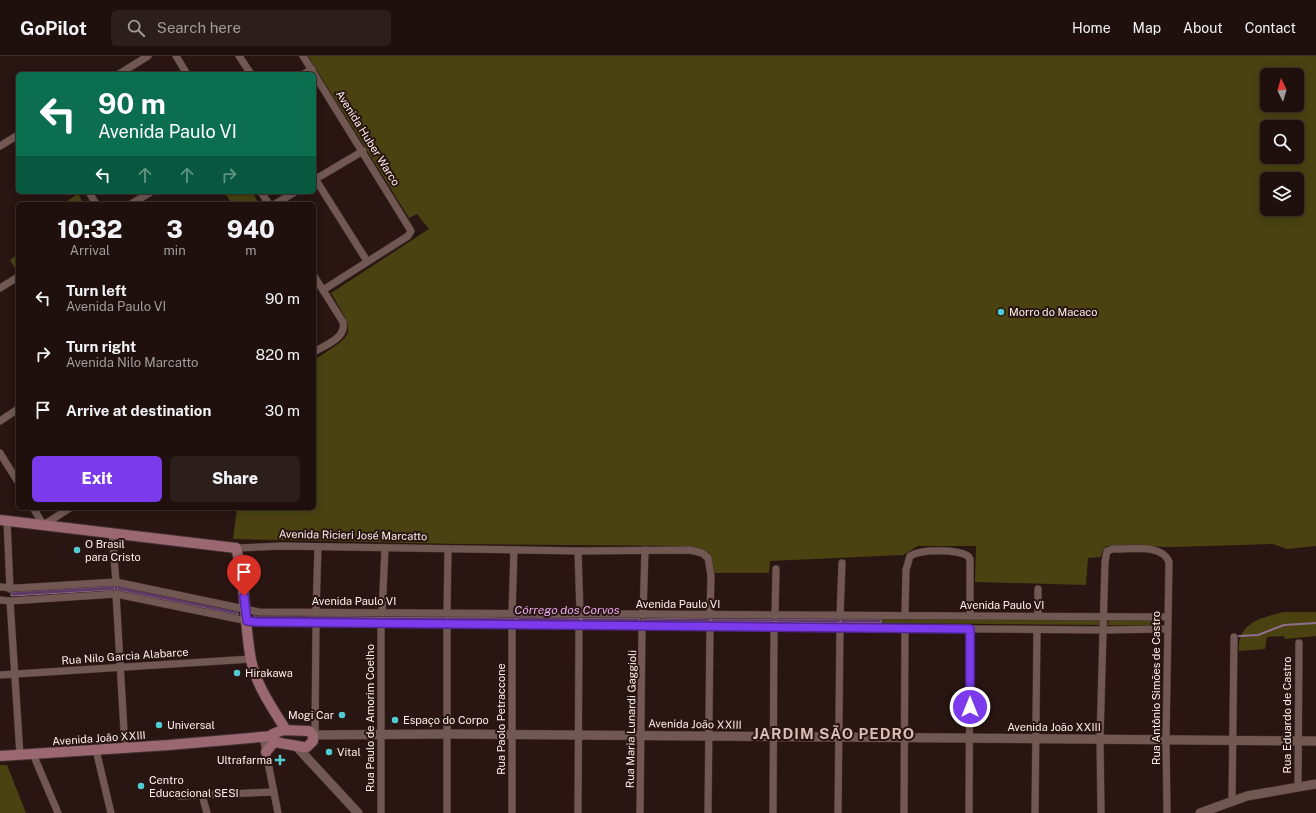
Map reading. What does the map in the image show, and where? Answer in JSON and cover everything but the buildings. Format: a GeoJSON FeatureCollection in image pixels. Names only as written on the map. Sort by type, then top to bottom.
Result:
{"type":"FeatureCollection","features":[{"type":"Feature","properties":{"kind":"main road","name":"Avenida Ricieri José Marcatto"},"geometry":{"type":"LineString","coordinates":[[4,520],[236,548]]}},
{"type":"Feature","properties":{"kind":"main road"},"geometry":{"type":"LineString","coordinates":[[236,548],[246,608],[251,659],[272,709],[274,735],[266,752]]}},
{"type":"Feature","properties":{"kind":"main road","name":"Avenida João XXIII"},"geometry":{"type":"LineString","coordinates":[[0,756],[125,748],[307,731],[313,738],[306,746],[296,746],[274,735]]}},
{"type":"Feature","properties":{"kind":"street"},"geometry":{"type":"LineString","coordinates":[[122,72],[148,56]]}},
{"type":"Feature","properties":{"kind":"street"},"geometry":{"type":"LineString","coordinates":[[176,56],[186,72]]}},
{"type":"Feature","properties":{"kind":"street"},"geometry":{"type":"LineString","coordinates":[[240,56],[250,72]]}},
{"type":"Feature","properties":{"kind":"street","name":"Avenida Huber Warco"},"geometry":{"type":"LineString","coordinates":[[303,56],[314,72]]}},
{"type":"Feature","properties":{"kind":"street"},"geometry":{"type":"LineString","coordinates":[[307,72],[312,69]]}},
{"type":"Feature","properties":{"kind":"street","name":"Avenida Huber Warco"},"geometry":{"type":"LineString","coordinates":[[316,75],[410,228],[411,233],[367,261]]}},
{"type":"Feature","properties":{"kind":"street"},"geometry":{"type":"LineString","coordinates":[[0,146],[16,136]]}},
{"type":"Feature","properties":{"kind":"street"},"geometry":{"type":"LineString","coordinates":[[316,178],[363,151]]}},
{"type":"Feature","properties":{"kind":"street"},"geometry":{"type":"LineString","coordinates":[[316,181],[367,261],[323,290]]}},
{"type":"Feature","properties":{"kind":"street"},"geometry":{"type":"LineString","coordinates":[[134,202],[148,194]]}},
{"type":"Feature","properties":{"kind":"street"},"geometry":{"type":"LineString","coordinates":[[278,202],[292,194]]}},
{"type":"Feature","properties":{"kind":"street"},"geometry":{"type":"LineString","coordinates":[[0,288],[16,278]]}},
{"type":"Feature","properties":{"kind":"street"},"geometry":{"type":"LineString","coordinates":[[316,279],[343,322],[344,330],[340,336],[316,351]]}},
{"type":"Feature","properties":{"kind":"street"},"geometry":{"type":"LineString","coordinates":[[0,421],[16,410]]}},
{"type":"Feature","properties":{"kind":"street"},"geometry":{"type":"LineString","coordinates":[[0,453],[16,479]]}},
{"type":"Feature","properties":{"kind":"street"},"geometry":{"type":"LineString","coordinates":[[35,510],[44,524],[67,510]]}},
{"type":"Feature","properties":{"kind":"street"},"geometry":{"type":"LineString","coordinates":[[4,520],[10,589]]}},
{"type":"Feature","properties":{"kind":"street"},"geometry":{"type":"LineString","coordinates":[[112,532],[116,582]]}},
{"type":"Feature","properties":{"kind":"street","name":"Avenida Ricieri José Marcatto"},"geometry":{"type":"LineString","coordinates":[[236,548],[262,546],[578,551],[690,550],[706,555],[710,564],[710,614]]}},
{"type":"Feature","properties":{"kind":"street"},"geometry":{"type":"LineString","coordinates":[[316,612],[318,547]]}},
{"type":"Feature","properties":{"kind":"street"},"geometry":{"type":"LineString","coordinates":[[382,613],[385,548]]}},
{"type":"Feature","properties":{"kind":"street"},"geometry":{"type":"LineString","coordinates":[[447,613],[448,549]]}},
{"type":"Feature","properties":{"kind":"street"},"geometry":{"type":"LineString","coordinates":[[512,613],[514,550]]}},
{"type":"Feature","properties":{"kind":"street"},"geometry":{"type":"LineString","coordinates":[[643,615],[645,550]]}},
{"type":"Feature","properties":{"kind":"street","name":"Rua Antônio Simões de Castro"},"geometry":{"type":"LineString","coordinates":[[1103,617],[1105,562],[1107,552],[1109,550],[1160,552],[1167,558],[1169,562],[1166,740],[1168,813]]}},
{"type":"Feature","properties":{"kind":"street"},"geometry":{"type":"LineString","coordinates":[[578,551],[580,614]]}},
{"type":"Feature","properties":{"kind":"street"},"geometry":{"type":"LineString","coordinates":[[906,615],[906,570],[910,556],[919,552],[955,552],[968,556],[971,563],[970,616]]}},
{"type":"Feature","properties":{"kind":"street"},"geometry":{"type":"LineString","coordinates":[[840,616],[842,563]]}},
{"type":"Feature","properties":{"kind":"street"},"geometry":{"type":"LineString","coordinates":[[775,616],[776,569]]}},
{"type":"Feature","properties":{"kind":"street","name":"Avenida Paulo VI"},"geometry":{"type":"LineString","coordinates":[[0,587],[10,589],[116,582],[246,608],[259,612],[1167,617]]}},
{"type":"Feature","properties":{"kind":"street"},"geometry":{"type":"LineString","coordinates":[[1038,589],[1038,616]]}},
{"type":"Feature","properties":{"kind":"street"},"geometry":{"type":"LineString","coordinates":[[116,594],[125,748]]}},
{"type":"Feature","properties":{"kind":"street","name":"Avenida Paulo VI"},"geometry":{"type":"LineString","coordinates":[[1,600],[10,601],[116,594],[247,621],[316,624],[381,623],[579,626],[774,626],[1037,630],[1167,630]]}},
{"type":"Feature","properties":{"kind":"street"},"geometry":{"type":"LineString","coordinates":[[10,601],[20,755]]}},
{"type":"Feature","properties":{"kind":"street"},"geometry":{"type":"LineString","coordinates":[[1101,813],[1100,739],[1103,617]]}},
{"type":"Feature","properties":{"kind":"street","name":"Rua Paulo de Amorim Coelho"},"geometry":{"type":"LineString","coordinates":[[381,623],[381,813]]}},
{"type":"Feature","properties":{"kind":"street"},"geometry":{"type":"LineString","coordinates":[[314,765],[313,738],[316,624]]}},
{"type":"Feature","properties":{"kind":"street"},"geometry":{"type":"LineString","coordinates":[[447,624],[447,813]]}},
{"type":"Feature","properties":{"kind":"street","name":"Rua Paolo Petraccone"},"geometry":{"type":"LineString","coordinates":[[512,625],[512,813]]}},
{"type":"Feature","properties":{"kind":"street"},"geometry":{"type":"LineString","coordinates":[[578,813],[577,735],[579,626]]}},
{"type":"Feature","properties":{"kind":"street","name":"Rua Maria Lunardi Gaggioli"},"geometry":{"type":"LineString","coordinates":[[640,813],[643,735],[642,626]]}},
{"type":"Feature","properties":{"kind":"street"},"geometry":{"type":"LineString","coordinates":[[708,813],[710,626]]}},
{"type":"Feature","properties":{"kind":"street"},"geometry":{"type":"LineString","coordinates":[[773,813],[774,626]]}},
{"type":"Feature","properties":{"kind":"street"},"geometry":{"type":"LineString","coordinates":[[838,813],[840,627]]}},
{"type":"Feature","properties":{"kind":"street"},"geometry":{"type":"LineString","coordinates":[[904,813],[905,628]]}},
{"type":"Feature","properties":{"kind":"street"},"geometry":{"type":"LineString","coordinates":[[969,813],[970,629]]}},
{"type":"Feature","properties":{"kind":"street"},"geometry":{"type":"LineString","coordinates":[[1035,813],[1037,630]]}},
{"type":"Feature","properties":{"kind":"street"},"geometry":{"type":"LineString","coordinates":[[1232,800],[1234,637]]}},
{"type":"Feature","properties":{"kind":"street","name":"Rua Eduardo de Castro"},"geometry":{"type":"LineString","coordinates":[[1298,787],[1299,643]]}},
{"type":"Feature","properties":{"kind":"street","name":"Rua Nilo Garcia Alabarce"},"geometry":{"type":"LineString","coordinates":[[0,675],[120,666],[251,659]]}},
{"type":"Feature","properties":{"kind":"street","name":"Avenida João XXIII"},"geometry":{"type":"LineString","coordinates":[[313,738],[381,735],[512,734],[970,739],[1232,739],[1316,741]]}},
{"type":"Feature","properties":{"kind":"street"},"geometry":{"type":"LineString","coordinates":[[296,746],[358,813]]}},
{"type":"Feature","properties":{"kind":"street"},"geometry":{"type":"LineString","coordinates":[[96,750],[111,813]]}},
{"type":"Feature","properties":{"kind":"street"},"geometry":{"type":"LineString","coordinates":[[266,752],[278,813]]}},
{"type":"Feature","properties":{"kind":"street"},"geometry":{"type":"LineString","coordinates":[[33,754],[58,813]]}},
{"type":"Feature","properties":{"kind":"street"},"geometry":{"type":"LineString","coordinates":[[1200,813],[1232,800],[1316,784]]}},
{"type":"Feature","properties":{"kind":"street"},"geometry":{"type":"LineString","coordinates":[[180,796],[274,792]]}},
{"type":"Feature","properties":{"kind":"street"},"geometry":{"type":"LineString","coordinates":[[202,795],[207,813]]}},
{"type":"Feature","properties":{"kind":"shaded area"},"geometry":{"type":"Polygon","coordinates":[[[308,56],[1316,56],[1316,546],[1287,549],[1273,544],[1174,547],[1107,546],[1103,549],[1101,557],[1088,558],[1086,585],[975,582],[976,546],[918,546],[903,555],[770,561],[769,573],[714,573],[711,559],[708,555],[699,549],[679,546],[456,544],[233,539],[237,510],[316,510],[316,359],[338,344],[348,332],[348,326],[345,318],[331,293],[429,229],[417,214],[409,218],[308,56]]]}},
{"type":"Feature","properties":{"kind":"shaded area"},"geometry":{"type":"Polygon","coordinates":[[[78,194],[83,202],[67,202],[78,194]]]}},
{"type":"Feature","properties":{"kind":"shaded area"},"geometry":{"type":"Polygon","coordinates":[[[225,194],[253,194],[258,202],[231,202],[225,194]]]}},
{"type":"Feature","properties":{"kind":"shaded area"},"geometry":{"type":"Polygon","coordinates":[[[16,256],[16,270],[10,260],[16,256]]]}},
{"type":"Feature","properties":{"kind":"shaded area"},"geometry":{"type":"Polygon","coordinates":[[[115,586],[115,590],[11,596],[11,592],[115,586]]]}},
{"type":"Feature","properties":{"kind":"shaded area"},"geometry":{"type":"Polygon","coordinates":[[[117,586],[237,610],[238,615],[117,590],[117,586]]]}},
{"type":"Feature","properties":{"kind":"shaded area"},"geometry":{"type":"Polygon","coordinates":[[[1283,612],[1316,612],[1316,636],[1285,639],[1284,636],[1267,637],[1265,649],[1239,651],[1239,642],[1246,628],[1258,620],[1283,612]]]}},
{"type":"Feature","properties":{"kind":"shaded area"},"geometry":{"type":"Polygon","coordinates":[[[254,614],[315,616],[315,620],[260,619],[254,618],[254,614]]]}},
{"type":"Feature","properties":{"kind":"shaded area"},"geometry":{"type":"Polygon","coordinates":[[[317,616],[378,617],[378,620],[317,620],[317,616]]]}},
{"type":"Feature","properties":{"kind":"shaded area"},"geometry":{"type":"Polygon","coordinates":[[[379,617],[447,617],[447,620],[379,620],[379,617]]]}},
{"type":"Feature","properties":{"kind":"shaded area"},"geometry":{"type":"Polygon","coordinates":[[[448,617],[516,618],[516,621],[448,620],[448,617]]]}},
{"type":"Feature","properties":{"kind":"shaded area"},"geometry":{"type":"Polygon","coordinates":[[[517,617],[580,618],[581,621],[517,621],[517,617]]]}},
{"type":"Feature","properties":{"kind":"shaded area"},"geometry":{"type":"Polygon","coordinates":[[[581,618],[640,618],[640,622],[582,621],[581,618]]]}},
{"type":"Feature","properties":{"kind":"shaded area"},"geometry":{"type":"Polygon","coordinates":[[[710,618],[710,622],[642,622],[642,619],[710,618]]]}},
{"type":"Feature","properties":{"kind":"shaded area"},"geometry":{"type":"Polygon","coordinates":[[[711,619],[775,619],[775,622],[711,622],[711,619]]]}},
{"type":"Feature","properties":{"kind":"shaded area"},"geometry":{"type":"Polygon","coordinates":[[[776,619],[840,619],[840,623],[776,622],[776,619]]]}},
{"type":"Feature","properties":{"kind":"shaded area"},"geometry":{"type":"Polygon","coordinates":[[[840,619],[881,619],[881,623],[841,623],[840,619]]]}},
{"type":"Feature","properties":{"kind":"shaded area"},"geometry":{"type":"Polygon","coordinates":[[[881,619],[1100,620],[1100,625],[881,623],[881,619]]]}},
{"type":"Feature","properties":{"kind":"shaded area"},"geometry":{"type":"Polygon","coordinates":[[[1159,620],[1159,626],[1107,625],[1109,621],[1159,620]]]}},
{"type":"Feature","properties":{"kind":"shaded area"},"geometry":{"type":"Polygon","coordinates":[[[0,765],[7,765],[26,813],[0,813],[0,765]]]}},
{"type":"Feature","properties":{"kind":"waterway","name":"Córrego dos Corvos"},"geometry":{"type":"LineString","coordinates":[[1239,636],[1258,635],[1284,625],[1316,623]]}},
{"type":"Feature","properties":{"kind":"place","name":"Morro do Macaco"},"geometry":{"type":"Point","coordinates":[1001,312]}},
{"type":"Feature","properties":{"kind":"place","name":"O Brasil para Cristo"},"geometry":{"type":"Point","coordinates":[77,550]}},
{"type":"Feature","properties":{"kind":"place","name":"Hirakawa"},"geometry":{"type":"Point","coordinates":[237,673]}},
{"type":"Feature","properties":{"kind":"place","name":"Mogi Car"},"geometry":{"type":"Point","coordinates":[342,715]}},
{"type":"Feature","properties":{"kind":"place","name":"Espaço do Corpo"},"geometry":{"type":"Point","coordinates":[395,720]}},
{"type":"Feature","properties":{"kind":"place","name":"Universal"},"geometry":{"type":"Point","coordinates":[159,725]}},
{"type":"Feature","properties":{"kind":"place","name":"Vital"},"geometry":{"type":"Point","coordinates":[329,752]}},
{"type":"Feature","properties":{"kind":"place","name":"Ultrafarma"},"geometry":{"type":"Point","coordinates":[280,760]}},
{"type":"Feature","properties":{"kind":"place","name":"Centro Educacional SESI"},"geometry":{"type":"Point","coordinates":[141,786]}},
{"type":"Feature","properties":{"kind":"district","name":"JARDIM SÃO PEDRO"},"geometry":{"type":"Point","coordinates":[834,733]}},
{"type":"Feature","properties":{"kind":"route"},"geometry":{"type":"LineString","coordinates":[[244,596],[247,621],[257,622],[316,624],[381,623],[970,629],[970,707]]}}]}
